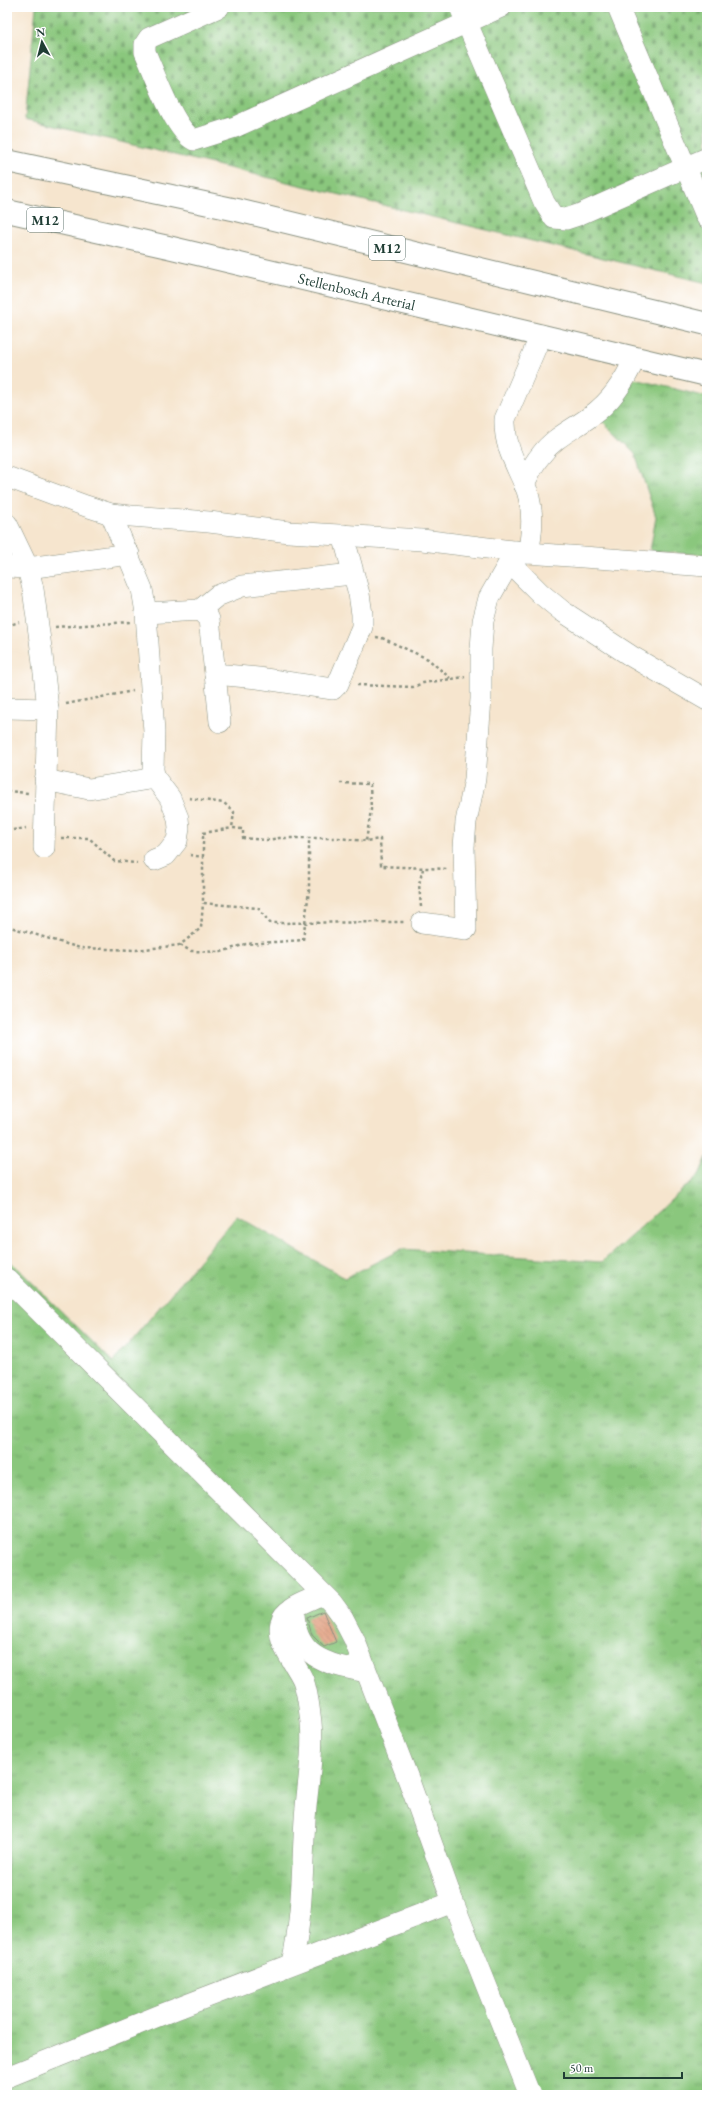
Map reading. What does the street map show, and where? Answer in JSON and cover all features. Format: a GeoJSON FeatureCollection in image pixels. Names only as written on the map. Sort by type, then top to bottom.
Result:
{"type":"FeatureCollection","features":[{"type":"Feature","properties":{"kind":"main road","name":"M12"},"geometry":{"type":"LineString","coordinates":[[7,161],[237,210],[707,324]]}},
{"type":"Feature","properties":{"kind":"main road","name":"Stellenbosch Arterial"},"geometry":{"type":"LineString","coordinates":[[7,211],[707,375]]}},
{"type":"Feature","properties":{"kind":"street"},"geometry":{"type":"LineString","coordinates":[[219,7],[149,38],[145,44],[146,52],[166,100],[184,132],[194,140],[235,127],[463,14],[501,7]]}},
{"type":"Feature","properties":{"kind":"street"},"geometry":{"type":"LineString","coordinates":[[618,7],[707,218]]}},
{"type":"Feature","properties":{"kind":"street"},"geometry":{"type":"LineString","coordinates":[[463,14],[544,202],[554,218],[566,219],[578,215],[707,158]]}},
{"type":"Feature","properties":{"kind":"street"},"geometry":{"type":"LineString","coordinates":[[422,922],[466,929],[466,822],[475,779],[481,676],[480,649],[484,621],[489,598],[532,535],[532,516],[524,484],[508,450],[504,434],[505,419],[541,335]]}},
{"type":"Feature","properties":{"kind":"street"},"geometry":{"type":"LineString","coordinates":[[524,484],[534,465],[557,438],[592,416],[621,386],[635,358]]}},
{"type":"Feature","properties":{"kind":"street"},"geometry":{"type":"LineString","coordinates":[[7,477],[111,514],[209,522],[289,532],[422,540],[518,555],[707,566]]}},
{"type":"Feature","properties":{"kind":"street"},"geometry":{"type":"LineString","coordinates":[[111,514],[129,554],[142,589],[146,613],[154,732],[152,761],[156,778],[170,798],[178,818],[179,828],[177,842],[166,855],[154,860]]}},
{"type":"Feature","properties":{"kind":"street"},"geometry":{"type":"LineString","coordinates":[[7,524],[28,568],[39,626],[48,709],[44,848]]}},
{"type":"Feature","properties":{"kind":"street"},"geometry":{"type":"LineString","coordinates":[[215,674],[258,678],[333,689],[338,684],[360,635],[362,627],[362,614],[343,535]]}},
{"type":"Feature","properties":{"kind":"street"},"geometry":{"type":"LineString","coordinates":[[7,567],[28,568],[129,554]]}},
{"type":"Feature","properties":{"kind":"street"},"geometry":{"type":"LineString","coordinates":[[518,555],[540,593],[562,611],[631,656],[707,700]]}},
{"type":"Feature","properties":{"kind":"street"},"geometry":{"type":"LineString","coordinates":[[146,613],[200,610],[217,596],[242,586],[352,574]]}},
{"type":"Feature","properties":{"kind":"street"},"geometry":{"type":"LineString","coordinates":[[200,610],[209,619],[220,722]]}},
{"type":"Feature","properties":{"kind":"street"},"geometry":{"type":"LineString","coordinates":[[7,708],[48,709]]}},
{"type":"Feature","properties":{"kind":"street"},"geometry":{"type":"LineString","coordinates":[[45,780],[90,789],[156,778]]}},
{"type":"Feature","properties":{"kind":"street"},"geometry":{"type":"LineString","coordinates":[[7,1279],[322,1594],[343,1618],[409,1781],[453,1902],[484,1975],[530,2095]]}},
{"type":"Feature","properties":{"kind":"street"},"geometry":{"type":"LineString","coordinates":[[292,1964],[300,1917],[310,1768],[311,1724],[304,1681],[288,1655],[280,1632],[283,1617],[294,1608],[322,1594]]}},
{"type":"Feature","properties":{"kind":"street"},"geometry":{"type":"LineString","coordinates":[[294,1608],[294,1620],[297,1632],[307,1651],[327,1663],[366,1672]]}},
{"type":"Feature","properties":{"kind":"street"},"geometry":{"type":"LineString","coordinates":[[7,2077],[453,1902]]}},
{"type":"Feature","properties":{"kind":"path"},"geometry":{"type":"LineString","coordinates":[[39,626],[70,627],[124,623],[134,621],[146,613]]}},
{"type":"Feature","properties":{"kind":"path"},"geometry":{"type":"LineString","coordinates":[[360,635],[382,638],[428,659],[450,678]]}},
{"type":"Feature","properties":{"kind":"path"},"geometry":{"type":"LineString","coordinates":[[333,689],[352,685],[413,687],[423,683],[450,678],[481,676]]}},
{"type":"Feature","properties":{"kind":"path"},"geometry":{"type":"LineString","coordinates":[[48,709],[126,692],[151,689]]}},
{"type":"Feature","properties":{"kind":"path"},"geometry":{"type":"LineString","coordinates":[[340,784],[370,784],[371,810],[366,841]]}},
{"type":"Feature","properties":{"kind":"path"},"geometry":{"type":"LineString","coordinates":[[170,798],[194,798],[224,803],[234,812],[232,828]]}},
{"type":"Feature","properties":{"kind":"path"},"geometry":{"type":"LineString","coordinates":[[45,827],[57,838],[89,838],[114,861],[142,864],[154,860]]}},
{"type":"Feature","properties":{"kind":"path"},"geometry":{"type":"LineString","coordinates":[[7,926],[80,948],[136,950],[180,945],[201,928],[203,903],[203,833],[232,828],[243,829],[243,838],[338,838],[366,841],[380,839],[381,866],[423,869],[465,869]]}},
{"type":"Feature","properties":{"kind":"path"},"geometry":{"type":"LineString","coordinates":[[180,945],[191,951],[221,952],[246,944],[303,940],[306,924],[310,864],[309,839]]}},
{"type":"Feature","properties":{"kind":"path"},"geometry":{"type":"LineString","coordinates":[[172,848],[193,856],[203,857]]}},
{"type":"Feature","properties":{"kind":"path"},"geometry":{"type":"LineString","coordinates":[[203,903],[258,908],[270,923],[306,924],[422,922],[419,884],[423,869]]}},
{"type":"Feature","properties":{"kind":"green space"},"geometry":{"type":"Polygon","coordinates":[[[36,7],[707,7],[707,283],[25,119],[36,7]]]}},
{"type":"Feature","properties":{"kind":"green space"},"geometry":{"type":"Polygon","coordinates":[[[635,379],[707,397],[707,555],[650,551],[656,517],[635,454],[598,417],[635,379]]]}},
{"type":"Feature","properties":{"kind":"green space"},"geometry":{"type":"Polygon","coordinates":[[[707,1157],[707,2095],[7,2095],[7,1258],[113,1362],[237,1216],[345,1278],[402,1249],[602,1262],[699,1175],[707,1157]]]}},
{"type":"Feature","properties":{"kind":"building"},"geometry":{"type":"Polygon","coordinates":[[[323,1611],[336,1642],[324,1647],[312,1635],[307,1618],[323,1611]]]}}]}
